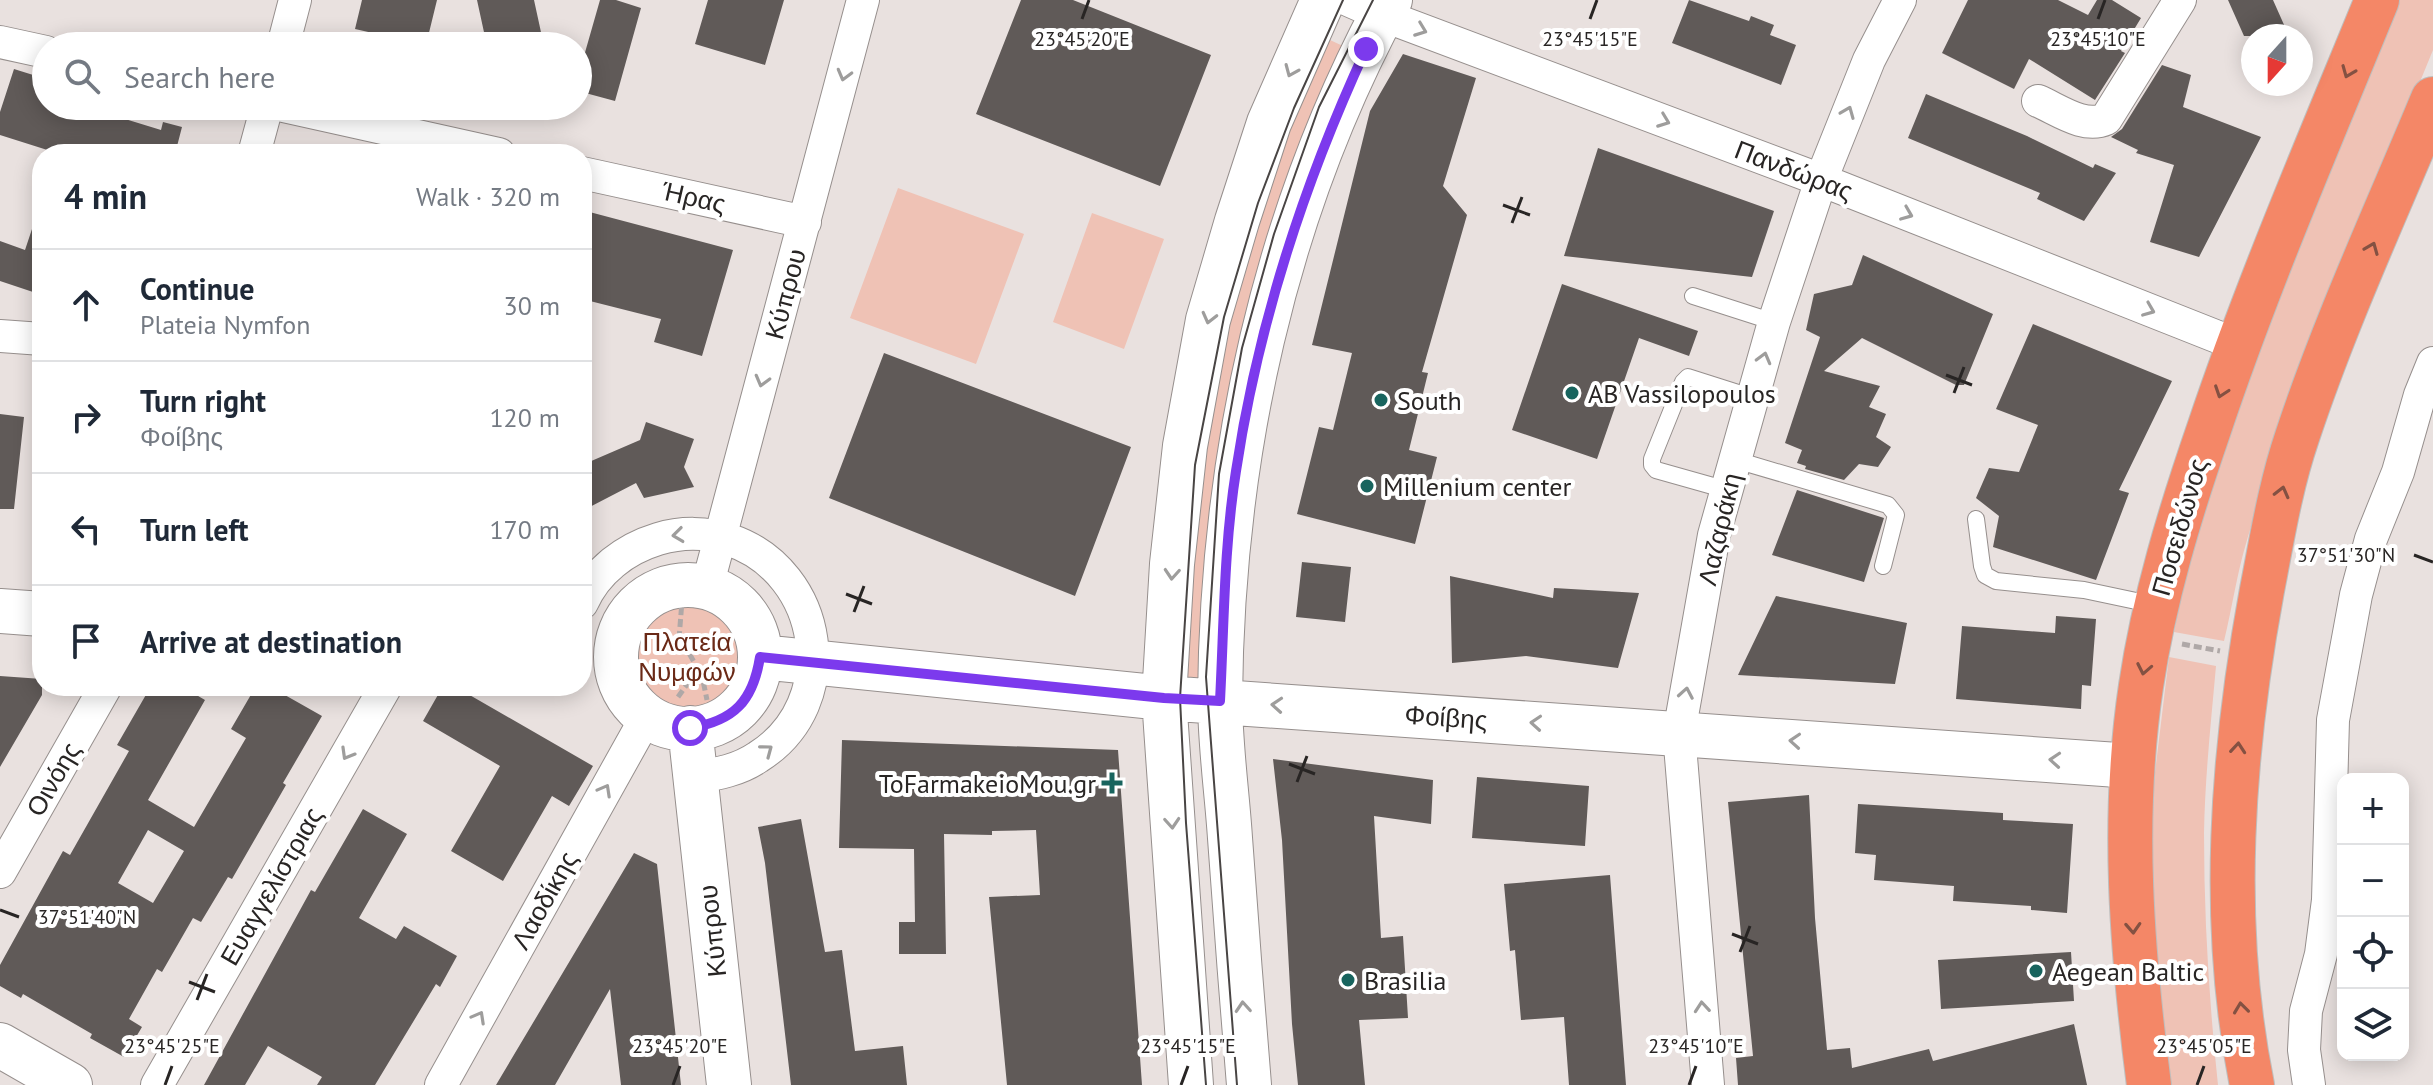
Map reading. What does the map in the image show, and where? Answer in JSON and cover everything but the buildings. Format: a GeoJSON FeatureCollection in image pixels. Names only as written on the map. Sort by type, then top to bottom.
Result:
{"type":"FeatureCollection","features":[{"type":"Feature","properties":{"kind":"highway","name":"Ποσειδώνος"},"geometry":{"type":"LineString","coordinates":[[2149,1085],[2134,957],[2132,766],[2141,687],[2153,622],[2179,517],[2238,345],[2377,0]]}},
{"type":"Feature","properties":{"kind":"highway"},"geometry":{"type":"LineString","coordinates":[[2252,1085],[2240,1002],[2234,915],[2236,772],[2250,656],[2273,529],[2296,438],[2315,386],[2433,99]]}},
{"type":"Feature","properties":{"kind":"street"},"geometry":{"type":"LineString","coordinates":[[287,32],[295,0]]}},
{"type":"Feature","properties":{"kind":"street","name":"Κύπρου"},"geometry":{"type":"LineString","coordinates":[[695,586],[720,536],[863,0]]}},
{"type":"Feature","properties":{"kind":"street"},"geometry":{"type":"LineString","coordinates":[[1191,1085],[1164,698],[1172,564],[1185,446],[1208,320],[1269,123],[1323,0]]}},
{"type":"Feature","properties":{"kind":"street","name":"Λαζαράκη"},"geometry":{"type":"LineString","coordinates":[[1708,1085],[1679,733],[1714,535],[1774,322],[1821,180],[1869,60],[1900,0]]}},
{"type":"Feature","properties":{"kind":"street"},"geometry":{"type":"LineString","coordinates":[[2038,101],[2085,122],[2106,119],[2180,0]]}},
{"type":"Feature","properties":{"kind":"street"},"geometry":{"type":"LineString","coordinates":[[1249,1085],[1220,701],[1226,580],[1236,471],[1261,341],[1298,212],[1339,108],[1373,5]]}},
{"type":"Feature","properties":{"kind":"street","name":"Πανδώρας"},"geometry":{"type":"LineString","coordinates":[[1373,5],[2238,345]]}},
{"type":"Feature","properties":{"kind":"street"},"geometry":{"type":"LineString","coordinates":[[0,42],[32,49]]}},
{"type":"Feature","properties":{"kind":"street"},"geometry":{"type":"LineString","coordinates":[[257,144],[263,120]]}},
{"type":"Feature","properties":{"kind":"street"},"geometry":{"type":"LineString","coordinates":[[346,120],[454,144]]}},
{"type":"Feature","properties":{"kind":"street","name":"Ήρας"},"geometry":{"type":"LineString","coordinates":[[592,175],[805,222]]}},
{"type":"Feature","properties":{"kind":"street"},"geometry":{"type":"LineString","coordinates":[[0,336],[32,338]]}},
{"type":"Feature","properties":{"kind":"street"},"geometry":{"type":"LineString","coordinates":[[2309,1085],[2304,1050],[2306,1011],[2321,954],[2328,900],[2333,720],[2356,595],[2371,539],[2398,472],[2420,395],[2433,363]]}},
{"type":"Feature","properties":{"kind":"street"},"geometry":{"type":"LineString","coordinates":[[592,588],[602,573],[621,556],[644,543],[681,534],[720,536],[759,553],[790,582],[809,620],[814,662],[811,684],[803,705],[777,743],[740,768],[695,777]]}},
{"type":"Feature","properties":{"kind":"street"},"geometry":{"type":"LineString","coordinates":[[695,586],[728,597],[745,613],[756,634],[760,657],[757,678],[747,698],[731,714],[712,725],[674,727],[647,716],[632,702],[621,685],[616,665],[599,644],[639,603],[667,588],[695,586]]}},
{"type":"Feature","properties":{"kind":"street"},"geometry":{"type":"LineString","coordinates":[[0,611],[32,613]]}},
{"type":"Feature","properties":{"kind":"street","name":"Φοίβης"},"geometry":{"type":"LineString","coordinates":[[760,657],[1164,698],[2132,766]]}},
{"type":"Feature","properties":{"kind":"street","name":"Οινόης"},"geometry":{"type":"LineString","coordinates":[[0,872],[100,696]]}},
{"type":"Feature","properties":{"kind":"street","name":"Ευαγγελίστριας"},"geometry":{"type":"LineString","coordinates":[[157,1085],[380,696]]}},
{"type":"Feature","properties":{"kind":"street","name":"Λαοδίκης"},"geometry":{"type":"LineString","coordinates":[[441,1085],[647,716]]}},
{"type":"Feature","properties":{"kind":"street","name":"Κύπρου"},"geometry":{"type":"LineString","coordinates":[[690,728],[729,1085]]}},
{"type":"Feature","properties":{"kind":"street"},"geometry":{"type":"LineString","coordinates":[[0,1045],[70,1085]]}},
{"type":"Feature","properties":{"kind":"lane"},"geometry":{"type":"LineString","coordinates":[[1693,296],[1774,322]]}},
{"type":"Feature","properties":{"kind":"lane"},"geometry":{"type":"LineString","coordinates":[[1727,490],[1656,470],[1652,459],[1683,382],[1688,377],[1754,398]]}},
{"type":"Feature","properties":{"kind":"lane"},"geometry":{"type":"LineString","coordinates":[[1736,460],[1888,505],[1896,515],[1883,566]]}},
{"type":"Feature","properties":{"kind":"lane"},"geometry":{"type":"LineString","coordinates":[[1976,519],[1985,575],[1996,581],[2084,590],[2153,622]]}},
{"type":"Feature","properties":{"kind":"path"},"geometry":{"type":"LineString","coordinates":[[679,640],[695,586]]}},
{"type":"Feature","properties":{"kind":"path"},"geometry":{"type":"LineString","coordinates":[[2153,622],[2250,656]]}},
{"type":"Feature","properties":{"kind":"path"},"geometry":{"type":"LineString","coordinates":[[599,644],[651,631],[670,634],[679,640],[694,664],[710,675],[728,673],[760,657]]}},
{"type":"Feature","properties":{"kind":"green space"},"geometry":{"type":"Polygon","coordinates":[[[2400,0],[2433,0],[2433,50],[2287,416],[2243,552],[2224,641],[2174,632],[2187,567],[2251,369],[2400,0]]]}},
{"type":"Feature","properties":{"kind":"green space"},"geometry":{"type":"Polygon","coordinates":[[[1319,35],[1354,51],[1326,109],[1213,686],[1176,683],[1201,407],[1319,35]]]}},
{"type":"Feature","properties":{"kind":"green space"},"geometry":{"type":"Polygon","coordinates":[[[898,188],[1024,234],[976,364],[850,318],[898,188]]]}},
{"type":"Feature","properties":{"kind":"green space"},"geometry":{"type":"Polygon","coordinates":[[[1092,213],[1164,239],[1124,349],[1053,322],[1092,213]]]}},
{"type":"Feature","properties":{"kind":"green space","name":"Πλατεία Νυμφών"},"geometry":{"type":"Polygon","coordinates":[[[687,598],[709,603],[728,615],[740,634],[745,656],[740,678],[728,697],[709,709],[687,714],[665,709],[646,697],[634,678],[629,656],[634,634],[646,615],[665,603],[687,598]]]}},
{"type":"Feature","properties":{"kind":"green space"},"geometry":{"type":"Polygon","coordinates":[[[2169,657],[2216,666],[2204,833],[2208,959],[2218,1085],[2167,1085],[2151,916],[2153,789],[2169,657]]]}},
{"type":"Feature","properties":{"kind":"tram line"},"geometry":{"type":"LineString","coordinates":[[1206,1085],[1180,698],[1195,465],[1224,317],[1258,203],[1294,108],[1343,0]]}},
{"type":"Feature","properties":{"kind":"tram line"},"geometry":{"type":"LineString","coordinates":[[1237,1085],[1206,677],[1219,474],[1242,348],[1274,234],[1319,107],[1373,0]]}},
{"type":"Feature","properties":{"kind":"place","name":"AB Vassilopoulos"},"geometry":{"type":"Point","coordinates":[1572,393]}},
{"type":"Feature","properties":{"kind":"place","name":"South"},"geometry":{"type":"Point","coordinates":[1381,400]}},
{"type":"Feature","properties":{"kind":"place","name":"Millenium center"},"geometry":{"type":"Point","coordinates":[1367,486]}},
{"type":"Feature","properties":{"kind":"place","name":"ToFarmakeioMou.gr"},"geometry":{"type":"Point","coordinates":[1112,783]}},
{"type":"Feature","properties":{"kind":"place","name":"Aegean Baltic"},"geometry":{"type":"Point","coordinates":[2036,971]}},
{"type":"Feature","properties":{"kind":"place","name":"Brasilia"},"geometry":{"type":"Point","coordinates":[1348,980]}},
{"type":"Feature","properties":{"kind":"route"},"geometry":{"type":"LineString","coordinates":[[690,728],[712,725],[731,714],[747,698],[757,678],[760,657],[1220,701],[1226,580],[1236,471],[1261,341],[1298,212],[1366,49]]}}]}
